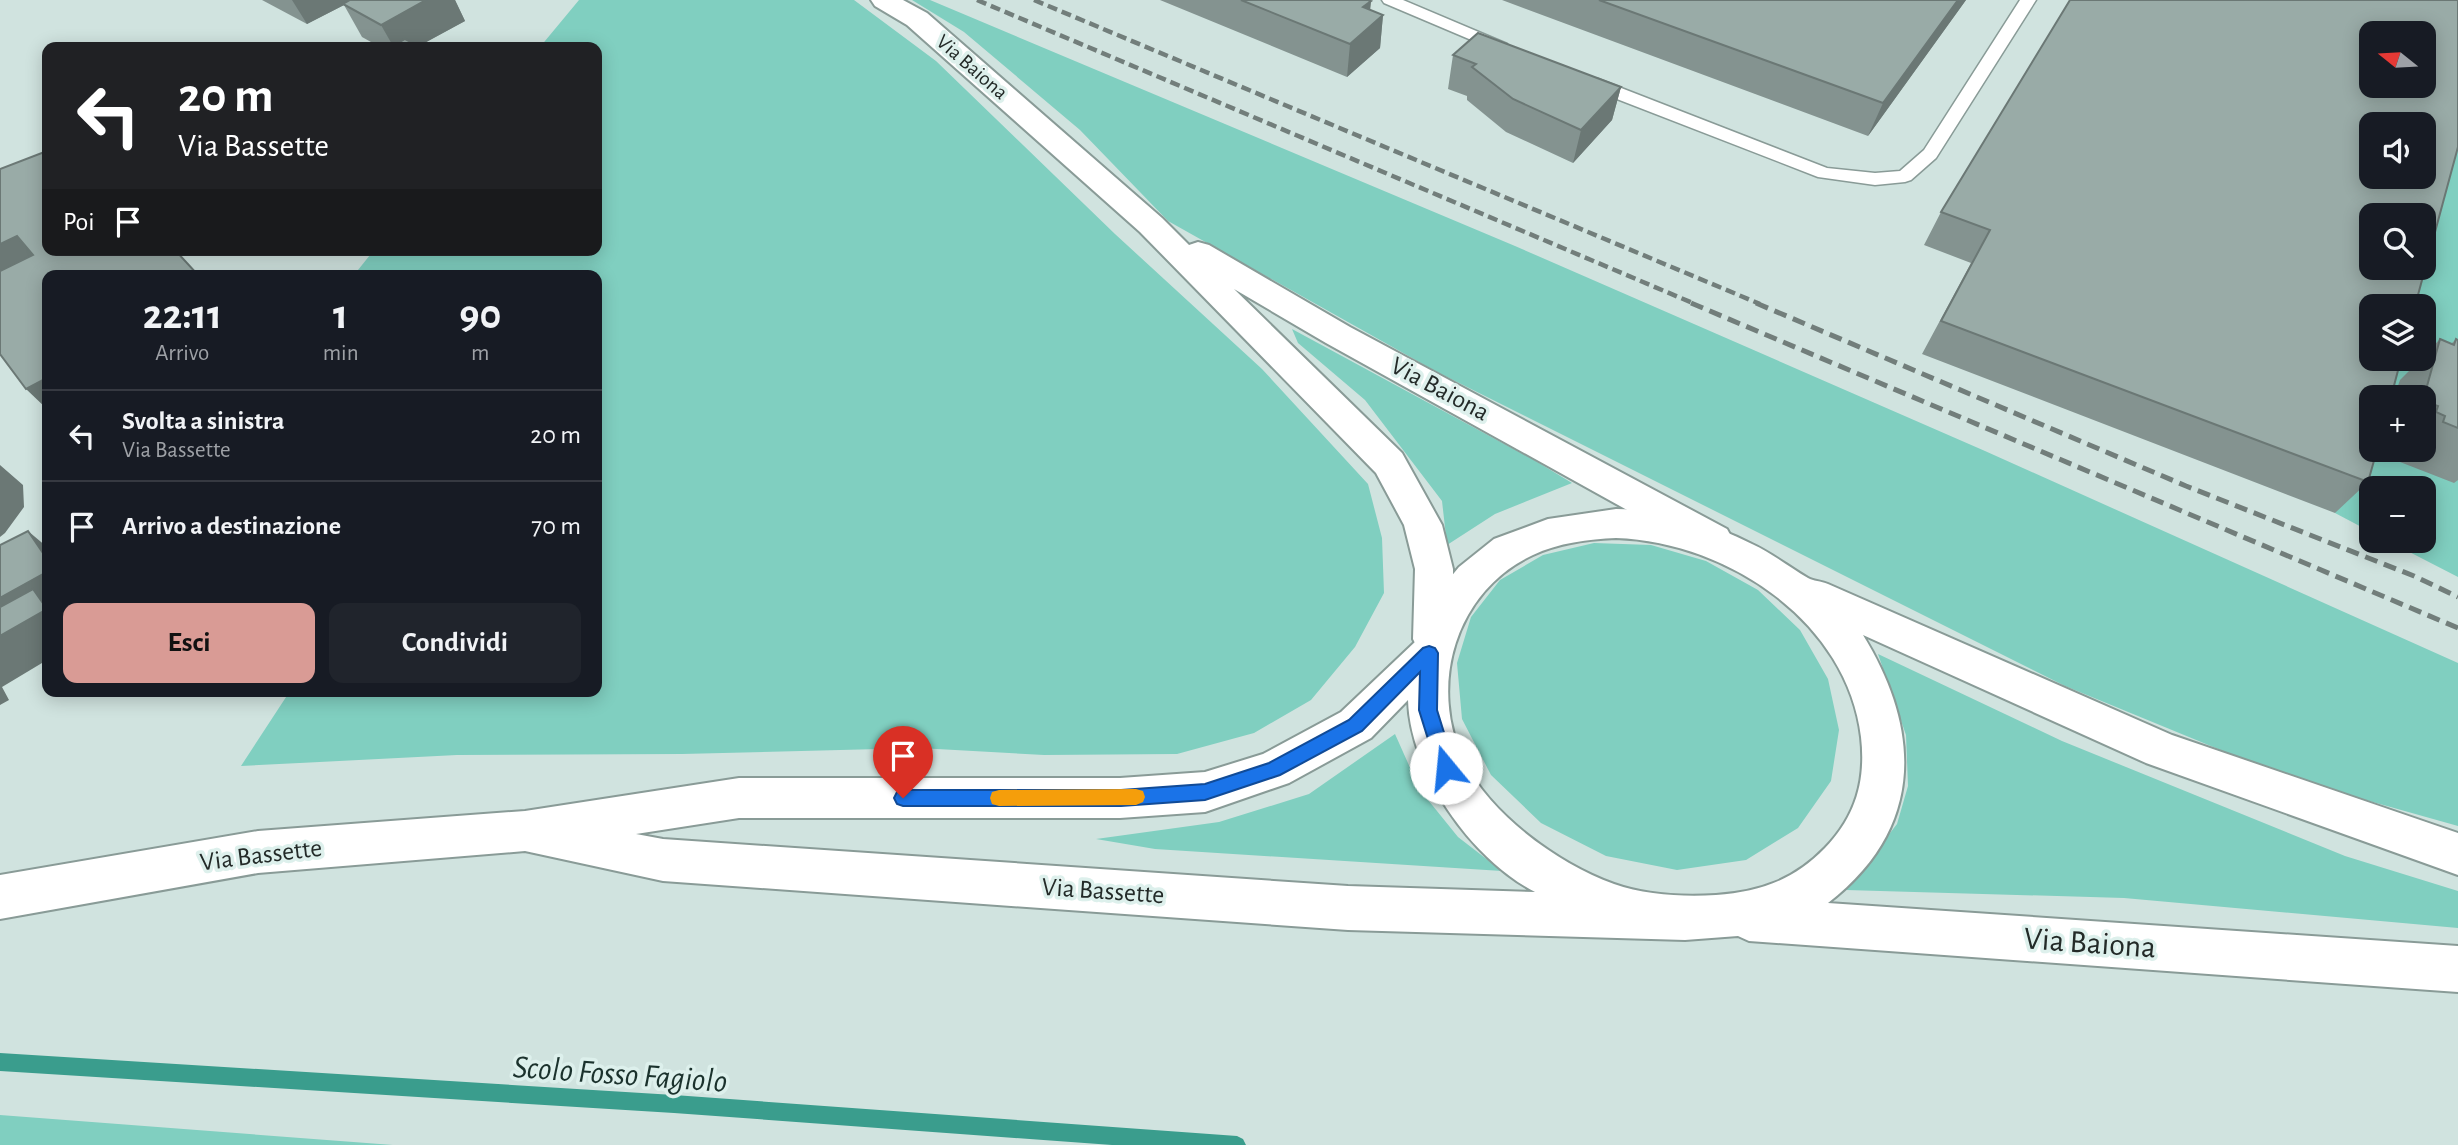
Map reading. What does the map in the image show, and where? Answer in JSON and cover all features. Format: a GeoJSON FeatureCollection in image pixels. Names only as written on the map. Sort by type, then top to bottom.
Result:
{"type":"FeatureCollection","features":[{"type":"Feature","properties":{"kind":"main road","name":"Via Baiona"},"geometry":{"type":"LineString","coordinates":[[884,0],[917,19],[1151,225],[1389,463],[1423,525],[1434,569],[1428,710],[1446,768],[1485,824],[1541,872],[1611,904],[1704,918],[2458,969]]}},
{"type":"Feature","properties":{"kind":"main road","name":"Via Baiona"},"geometry":{"type":"LineString","coordinates":[[1151,225],[1338,335],[1731,549]]}},
{"type":"Feature","properties":{"kind":"main road"},"geometry":{"type":"LineString","coordinates":[[1431,646],[1458,592],[1498,556],[1549,533],[1608,524],[1670,530],[1731,549],[1789,583],[1873,623],[2161,751],[2458,854]]}},
{"type":"Feature","properties":{"kind":"main road"},"geometry":{"type":"LineString","coordinates":[[1704,918],[1784,903],[1834,872],[1869,829],[1885,778],[1883,725],[1865,672],[1832,624],[1789,583]]}},
{"type":"Feature","properties":{"kind":"main road","name":"Via Bassette"},"geometry":{"type":"LineString","coordinates":[[0,897],[258,852],[525,831],[740,798],[1121,798],[1205,792],[1274,770],[1356,725],[1431,646]]}},
{"type":"Feature","properties":{"kind":"main road","name":"Via Bassette"},"geometry":{"type":"LineString","coordinates":[[525,831],[676,861],[1348,908],[1704,918]]}},
{"type":"Feature","properties":{"kind":"lane"},"geometry":{"type":"LineString","coordinates":[[1390,0],[1520,54]]}},
{"type":"Feature","properties":{"kind":"lane"},"geometry":{"type":"LineString","coordinates":[[1581,79],[1824,173],[1875,179],[1905,176],[1930,153],[2028,0]]}},
{"type":"Feature","properties":{"kind":"green space"},"geometry":{"type":"Polygon","coordinates":[[[579,0],[854,0],[936,61],[1115,234],[1262,369],[1368,484],[1382,538],[1384,593],[1355,647],[1311,700],[1254,733],[1177,754],[1044,755],[919,748],[682,754],[457,755],[241,766],[286,697],[602,697],[602,270],[358,270],[369,256],[602,256],[602,42],[544,42],[579,0]]]}},
{"type":"Feature","properties":{"kind":"green space"},"geometry":{"type":"Polygon","coordinates":[[[912,0],[930,0],[1515,246],[1985,451],[2458,663],[2458,826],[2291,779],[2065,686],[1437,372],[1168,221],[1080,130],[964,32],[912,0]]]}},
{"type":"Feature","properties":{"kind":"green space"},"geometry":{"type":"Polygon","coordinates":[[[2458,75],[2458,577],[2411,553],[2436,553],[2436,476],[2359,476],[2359,526],[2335,513],[2359,427],[2359,462],[2436,462],[2436,385],[2371,385],[2375,371],[2436,371],[2436,294],[2403,294],[2414,280],[2436,280],[2436,203],[2427,203],[2430,189],[2436,189],[2436,166],[2458,75]]]}},
{"type":"Feature","properties":{"kind":"green space"},"geometry":{"type":"Polygon","coordinates":[[[1292,329],[1572,483],[1495,514],[1447,545],[1442,501],[1365,400],[1298,343],[1292,329]]]}},
{"type":"Feature","properties":{"kind":"green space"},"geometry":{"type":"Polygon","coordinates":[[[1594,543],[1651,545],[1706,561],[1758,590],[1800,630],[1828,679],[1839,730],[1831,781],[1798,828],[1746,860],[1677,870],[1606,856],[1541,823],[1491,775],[1462,719],[1457,663],[1471,617],[1500,580],[1543,555],[1594,543]]]}},
{"type":"Feature","properties":{"kind":"green space"},"geometry":{"type":"Polygon","coordinates":[[[1878,654],[2062,741],[2345,856],[2458,891],[2458,928],[2124,898],[1846,890],[1897,824],[1908,786],[1906,735],[1878,654]]]}},
{"type":"Feature","properties":{"kind":"green space"},"geometry":{"type":"Polygon","coordinates":[[[1395,734],[1420,790],[1458,837],[1502,871],[1155,849],[1096,839],[1219,822],[1309,794],[1395,734]]]}},
{"type":"Feature","properties":{"kind":"green space"},"geometry":{"type":"Polygon","coordinates":[[[0,1115],[393,1145],[0,1145],[0,1115]]]}},
{"type":"Feature","properties":{"kind":"building"},"geometry":{"type":"Polygon","coordinates":[[[350,0],[426,0],[381,25],[343,4],[350,0]]]}},
{"type":"Feature","properties":{"kind":"building"},"geometry":{"type":"Polygon","coordinates":[[[1241,0],[1368,0],[1371,1],[1363,7],[1383,15],[1350,44],[1241,0]]]}},
{"type":"Feature","properties":{"kind":"building"},"geometry":{"type":"Polygon","coordinates":[[[1599,0],[1958,0],[1883,103],[1599,0]]]}},
{"type":"Feature","properties":{"kind":"building"},"geometry":{"type":"Polygon","coordinates":[[[2070,0],[2458,0],[2458,147],[2436,228],[2436,203],[2359,203],[2359,280],[2422,280],[2418,294],[2359,294],[2359,371],[2398,371],[2394,385],[2359,385],[2359,462],[2374,462],[2370,476],[2359,476],[2359,479],[1941,321],[1990,230],[1941,212],[2070,0]]]}},
{"type":"Feature","properties":{"kind":"building"},"geometry":{"type":"Polygon","coordinates":[[[1478,33],[1621,87],[1581,130],[1513,99],[1472,67],[1476,64],[1453,55],[1478,33]]]}},
{"type":"Feature","properties":{"kind":"building"},"geometry":{"type":"Polygon","coordinates":[[[42,153],[42,256],[181,256],[193,270],[42,270],[42,381],[26,389],[0,354],[0,271],[33,255],[17,236],[0,244],[0,169],[42,153]]]}},
{"type":"Feature","properties":{"kind":"building"},"geometry":{"type":"Polygon","coordinates":[[[2440,339],[2454,345],[2456,339],[2458,340],[2458,428],[2443,422],[2445,416],[2436,412],[2436,385],[2427,385],[2431,371],[2436,371],[2436,354],[2440,339]]]}},
{"type":"Feature","properties":{"kind":"building"},"geometry":{"type":"Polygon","coordinates":[[[28,531],[42,552],[42,575],[0,598],[0,545],[28,531]]]}},
{"type":"Feature","properties":{"kind":"building"},"geometry":{"type":"Polygon","coordinates":[[[33,589],[42,602],[42,612],[0,636],[0,607],[33,589]]]}},
{"type":"Feature","properties":{"kind":"waterway","name":"Scolo Fosso Fagiolo"},"geometry":{"type":"LineString","coordinates":[[0,1062],[674,1104],[1237,1145]]}},
{"type":"Feature","properties":{"kind":"railway"},"geometry":{"type":"LineString","coordinates":[[977,0],[1695,304]]}},
{"type":"Feature","properties":{"kind":"railway"},"geometry":{"type":"LineString","coordinates":[[1034,0],[1760,304]]}},
{"type":"Feature","properties":{"kind":"railway"},"geometry":{"type":"LineString","coordinates":[[1691,303],[2458,628]]}},
{"type":"Feature","properties":{"kind":"railway"},"geometry":{"type":"LineString","coordinates":[[1756,303],[2186,486],[2414,576],[2458,597]]}},
{"type":"Feature","properties":{"kind":"slow traffic"},"geometry":{"type":"LineString","coordinates":[[999,798],[1136,797]]}},
{"type":"Feature","properties":{"kind":"route"},"geometry":{"type":"LineString","coordinates":[[903,798],[1121,798],[1205,792],[1274,770],[1356,725],[1429,653],[1428,710],[1446,768]]}}]}
